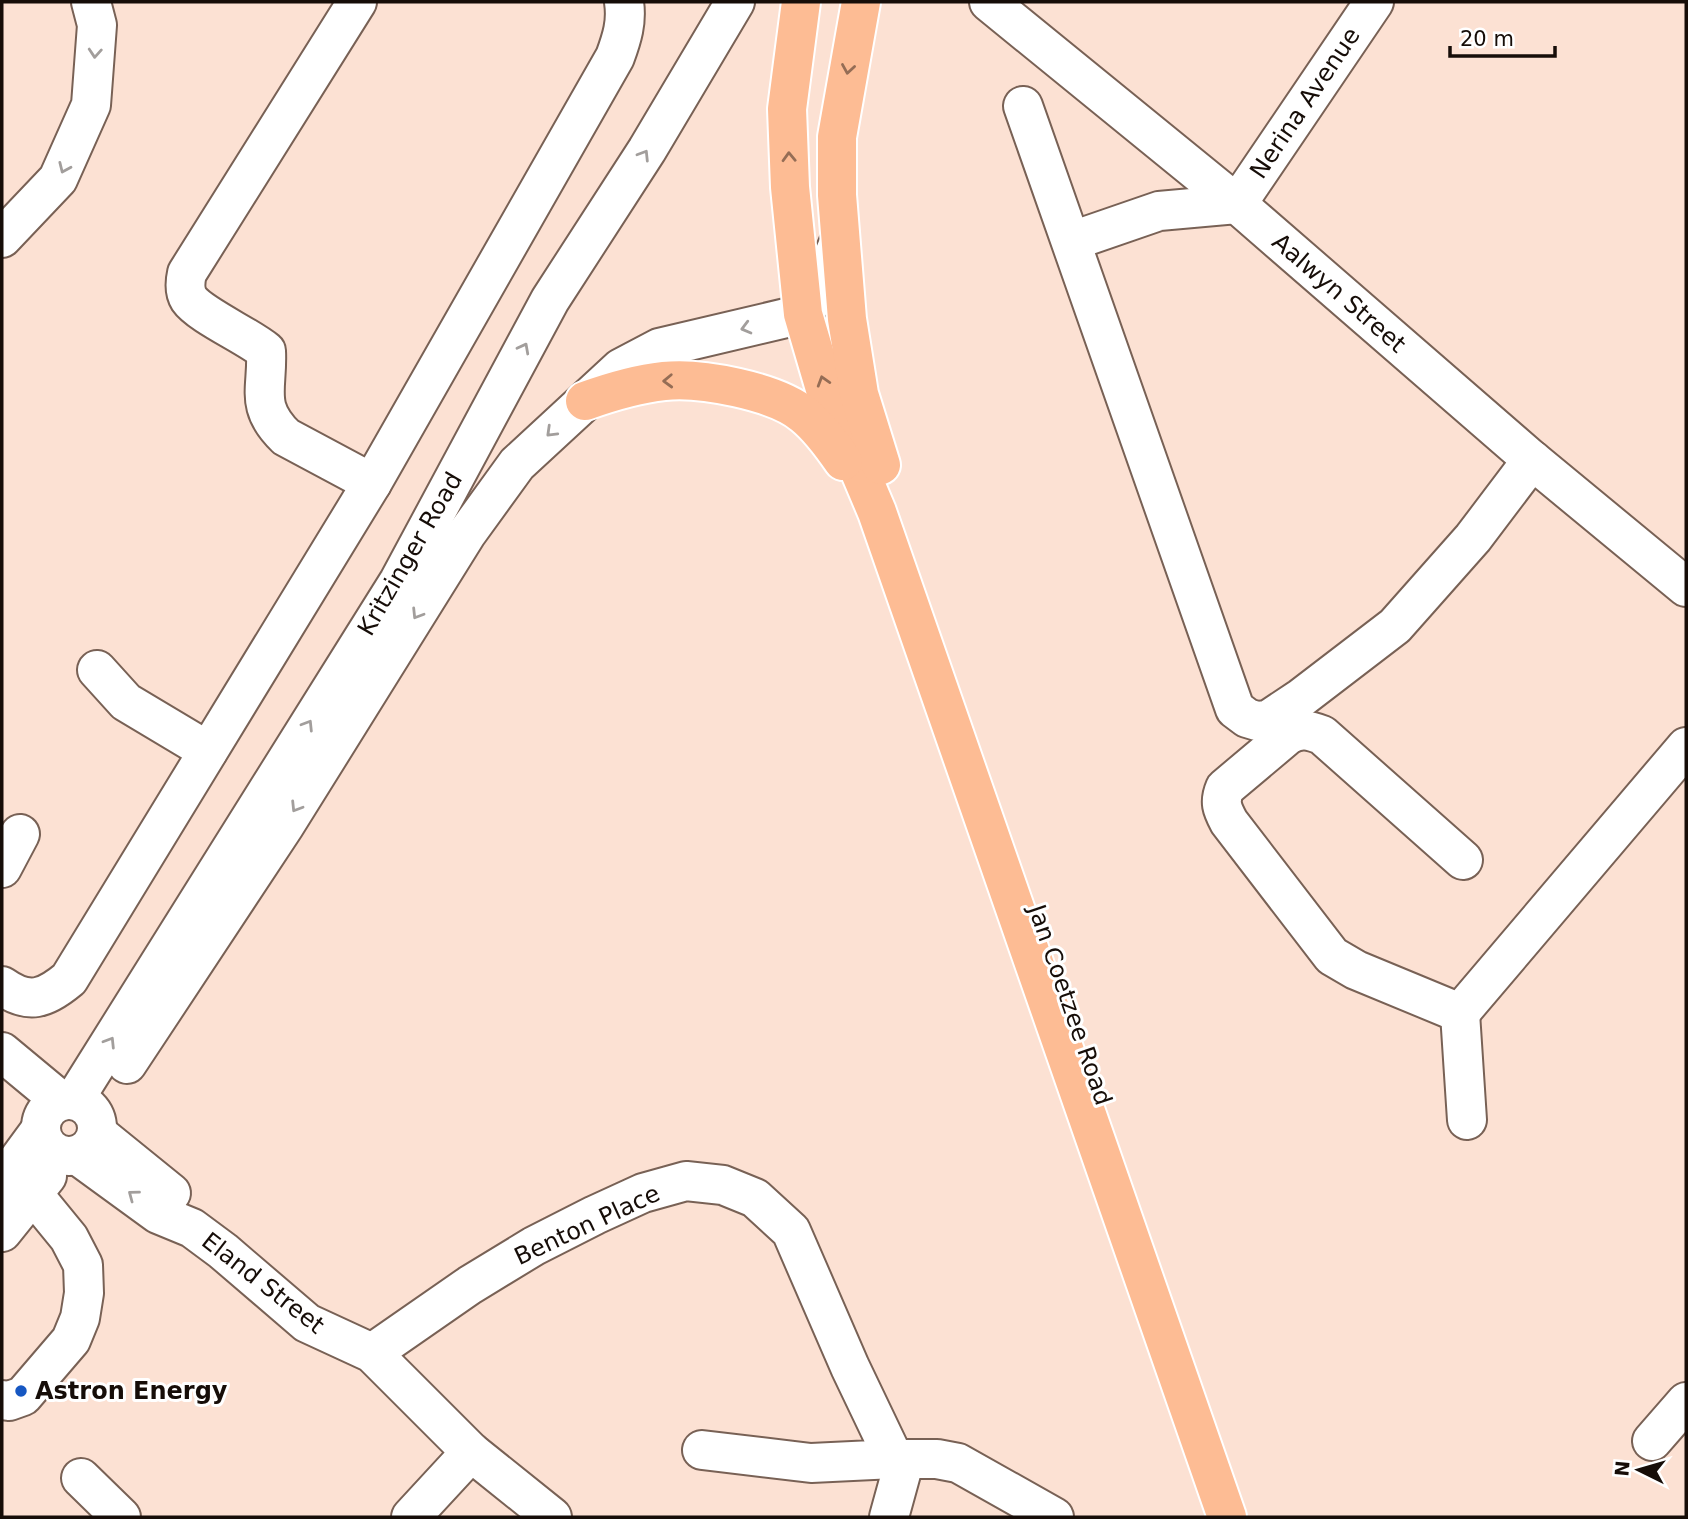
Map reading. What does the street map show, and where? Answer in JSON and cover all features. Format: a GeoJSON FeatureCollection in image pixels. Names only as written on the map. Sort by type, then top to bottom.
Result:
{"type":"FeatureCollection","features":[{"type":"Feature","properties":{"kind":"main road"},"geometry":{"type":"LineString","coordinates":[[801,2],[787,109],[790,187],[803,314],[825,389],[883,502]]}},
{"type":"Feature","properties":{"kind":"main road"},"geometry":{"type":"LineString","coordinates":[[861,2],[837,137],[837,195],[847,319],[859,394],[883,502]]}},
{"type":"Feature","properties":{"kind":"main road"},"geometry":{"type":"LineString","coordinates":[[585,401],[618,390],[666,380],[739,387],[771,398],[804,414],[883,502]]}},
{"type":"Feature","properties":{"kind":"main road","name":"Jan Coetzee Road"},"geometry":{"type":"LineString","coordinates":[[883,502],[1227,1517]]}},
{"type":"Feature","properties":{"kind":"main road","name":"Jan Coetzee Road"},"geometry":{"type":"LineString","coordinates":[[883,502],[1251,1517]]}},
{"type":"Feature","properties":{"kind":"street"},"geometry":{"type":"LineString","coordinates":[[2,238],[58,179],[91,105],[97,24],[91,2]]}},
{"type":"Feature","properties":{"kind":"street"},"geometry":{"type":"LineString","coordinates":[[357,2],[187,273],[184,285],[188,298],[197,307],[254,340],[266,351],[263,400],[275,427],[286,437],[372,483]]}},
{"type":"Feature","properties":{"kind":"street"},"geometry":{"type":"LineString","coordinates":[[2,986],[20,996],[39,998],[52,993],[69,979],[372,483],[610,66],[622,37],[626,15],[624,2]]}},
{"type":"Feature","properties":{"kind":"street","name":"Kritzinger Road"},"geometry":{"type":"LineString","coordinates":[[69,1126],[398,580],[550,300],[647,150],[735,2]]}},
{"type":"Feature","properties":{"kind":"street","name":"Aalwyn Street"},"geometry":{"type":"LineString","coordinates":[[989,2],[1237,204],[1532,460],[1686,587]]}},
{"type":"Feature","properties":{"kind":"street","name":"Nerina Avenue"},"geometry":{"type":"LineString","coordinates":[[1237,204],[1374,2]]}},
{"type":"Feature","properties":{"kind":"street"},"geometry":{"type":"LineString","coordinates":[[1023,106],[1235,709],[1247,718],[1256,721],[1268,720],[1324,682],[1395,626],[1473,538],[1532,460]]}},
{"type":"Feature","properties":{"kind":"street"},"geometry":{"type":"LineString","coordinates":[[1072,241],[1159,211],[1237,204]]}},
{"type":"Feature","properties":{"kind":"street"},"geometry":{"type":"LineString","coordinates":[[803,314],[818,293],[840,240]]}},
{"type":"Feature","properties":{"kind":"street","name":"Kritzinger Road"},"geometry":{"type":"LineString","coordinates":[[2,1232],[17,1188],[69,1126],[285,825],[467,533],[517,464],[621,368],[659,348],[803,314]]}},
{"type":"Feature","properties":{"kind":"street"},"geometry":{"type":"LineString","coordinates":[[97,670],[126,702],[208,751]]}},
{"type":"Feature","properties":{"kind":"street"},"geometry":{"type":"LineString","coordinates":[[1460,1013],[1356,970],[1332,956],[1229,822],[1222,810],[1220,798],[1225,788],[1288,735],[1306,729],[1322,735],[1463,860]]}},
{"type":"Feature","properties":{"kind":"street"},"geometry":{"type":"LineString","coordinates":[[1467,1121],[1460,1013],[1686,747]]}},
{"type":"Feature","properties":{"kind":"street"},"geometry":{"type":"LineString","coordinates":[[2,869],[20,834]]}},
{"type":"Feature","properties":{"kind":"street"},"geometry":{"type":"LineString","coordinates":[[2,1052],[69,1126]]}},
{"type":"Feature","properties":{"kind":"street"},"geometry":{"type":"LineString","coordinates":[[2,1084],[69,1126]]}},
{"type":"Feature","properties":{"kind":"street","name":"Eland Street"},"geometry":{"type":"LineString","coordinates":[[69,1126],[175,1197],[192,1228],[307,1323],[372,1353]]}},
{"type":"Feature","properties":{"kind":"street","name":"Benton Place"},"geometry":{"type":"LineString","coordinates":[[372,1353],[470,1285],[534,1246],[643,1193],[686,1181],[723,1185],[755,1198],[792,1231],[850,1367],[900,1459]]}},
{"type":"Feature","properties":{"kind":"street"},"geometry":{"type":"LineString","coordinates":[[2,1400],[9,1401],[23,1396],[71,1340],[80,1318],[84,1293],[83,1265],[69,1238],[17,1188]]}},
{"type":"Feature","properties":{"kind":"street"},"geometry":{"type":"LineString","coordinates":[[372,1353],[471,1452],[552,1517]]}},
{"type":"Feature","properties":{"kind":"street"},"geometry":{"type":"LineString","coordinates":[[1652,1441],[1686,1402]]}},
{"type":"Feature","properties":{"kind":"street"},"geometry":{"type":"LineString","coordinates":[[702,1450],[811,1463],[900,1459],[958,1463],[1004,1504],[1054,1517]]}},
{"type":"Feature","properties":{"kind":"street"},"geometry":{"type":"LineString","coordinates":[[411,1517],[471,1452]]}},
{"type":"Feature","properties":{"kind":"street"},"geometry":{"type":"LineString","coordinates":[[888,1517],[900,1459]]}},
{"type":"Feature","properties":{"kind":"street"},"geometry":{"type":"LineString","coordinates":[[81,1478],[121,1517]]}},
{"type":"Feature","properties":{"kind":"place","name":"Astron Energy"},"geometry":{"type":"Point","coordinates":[21,1391]}}]}
